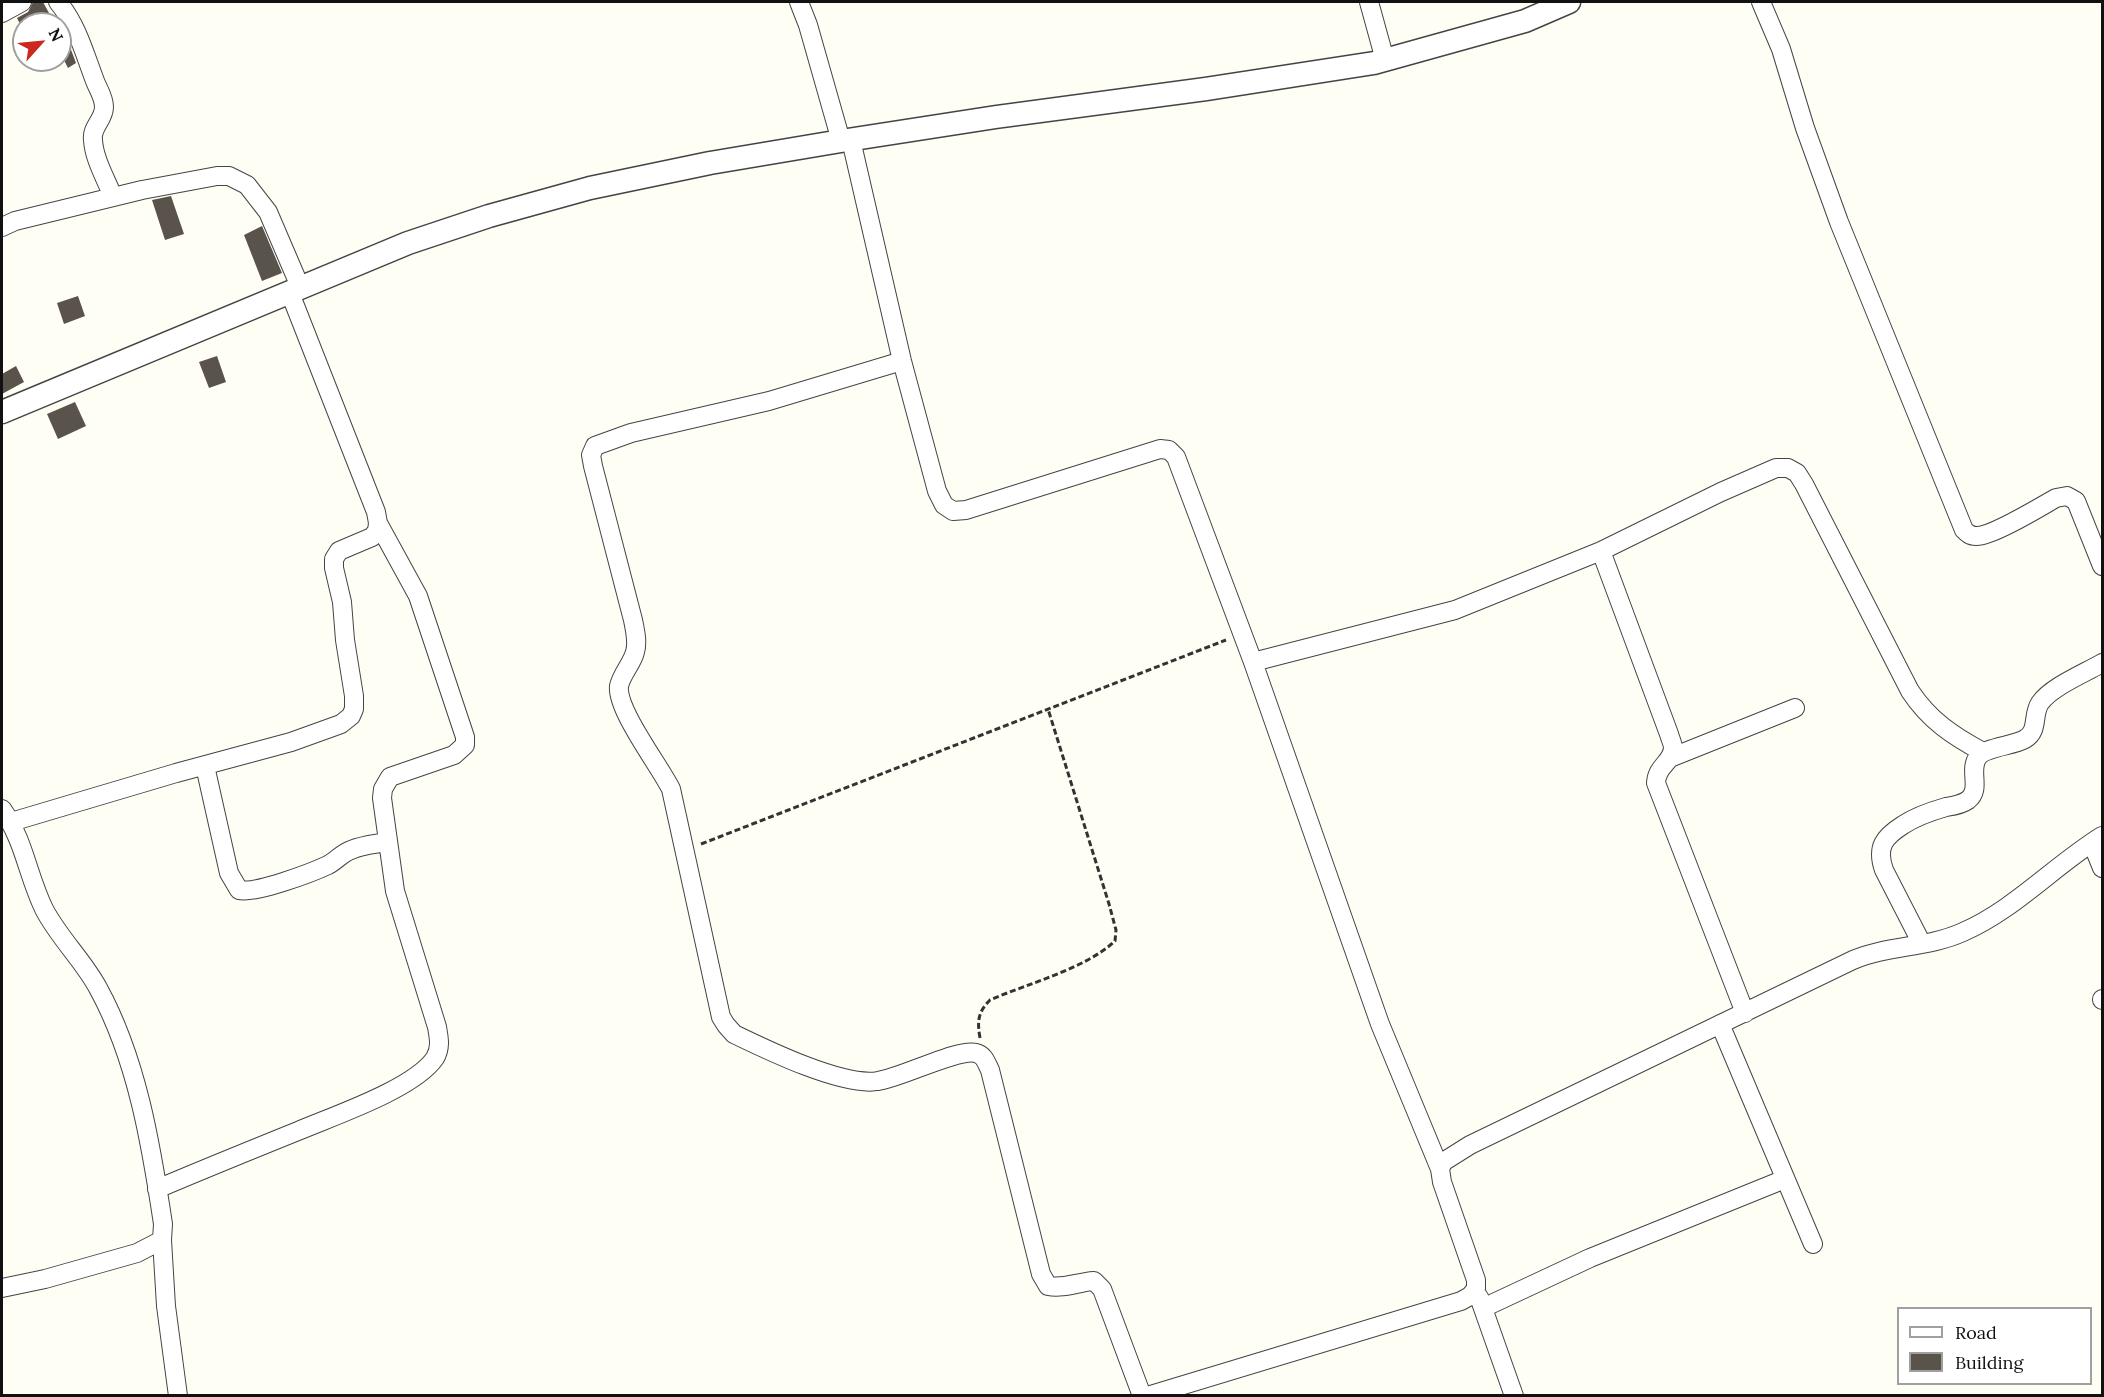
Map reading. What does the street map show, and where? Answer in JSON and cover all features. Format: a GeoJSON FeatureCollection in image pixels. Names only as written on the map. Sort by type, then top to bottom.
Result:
{"type":"FeatureCollection","features":[{"type":"Feature","properties":{"kind":"street"},"geometry":{"type":"LineString","coordinates":[[2,13],[22,2]]}},
{"type":"Feature","properties":{"kind":"street"},"geometry":{"type":"LineString","coordinates":[[58,2],[71,18],[79,35],[104,100],[103,117],[92,136],[113,197]]}},
{"type":"Feature","properties":{"kind":"street"},"geometry":{"type":"LineString","coordinates":[[799,2],[846,140],[902,361],[937,491],[944,505],[953,512],[966,510],[1160,449],[1169,450],[1176,457],[1253,662],[1380,1024],[1440,1169],[1442,1182],[1473,1269],[1476,1290],[1514,1395]]}},
{"type":"Feature","properties":{"kind":"street"},"geometry":{"type":"LineString","coordinates":[[1369,2],[1385,60]]}},
{"type":"Feature","properties":{"kind":"street"},"geometry":{"type":"LineString","coordinates":[[2,412],[408,243],[520,207],[633,178],[846,140],[1206,89],[1385,60],[1525,21],[1569,2]]}},
{"type":"Feature","properties":{"kind":"street"},"geometry":{"type":"LineString","coordinates":[[1761,2],[1781,50],[1805,128],[1835,212],[1964,530],[1978,537],[2056,498],[2067,496],[2076,501],[2103,566]]}},
{"type":"Feature","properties":{"kind":"street"},"geometry":{"type":"LineString","coordinates":[[2,227],[15,221],[113,197],[217,176],[230,176],[247,185],[268,212],[378,523],[377,531],[372,537],[339,551],[334,559],[354,696],[354,709],[351,717],[341,724],[298,740],[6,816],[21,841],[33,884],[45,911],[89,972],[115,1022],[142,1107],[163,1224],[151,1246],[45,1279],[2,1288]]}},
{"type":"Feature","properties":{"kind":"street"},"geometry":{"type":"LineString","coordinates":[[902,361],[769,401],[631,433],[595,446],[591,455],[593,466],[636,638],[635,653],[622,676],[619,688],[626,715],[661,769],[670,789],[686,850],[721,1017],[726,1025],[734,1034],[807,1066],[862,1082],[876,1082],[892,1078],[960,1054],[974,1052],[982,1056],[990,1070],[1041,1274],[1048,1286],[1060,1288],[1094,1281],[1102,1289],[1142,1395]]}},
{"type":"Feature","properties":{"kind":"street"},"geometry":{"type":"LineString","coordinates":[[1253,662],[1446,613],[1601,551],[1721,492],[1776,468],[1788,468],[1797,473],[1804,484],[1910,691],[1942,728],[1983,752]]}},
{"type":"Feature","properties":{"kind":"street"},"geometry":{"type":"LineString","coordinates":[[157,1189],[383,1095],[418,1073],[435,1057],[440,1041],[395,891],[382,798],[386,781],[396,774],[454,755],[465,745],[465,737],[427,618],[407,573],[378,523]]}},
{"type":"Feature","properties":{"kind":"street"},"geometry":{"type":"LineString","coordinates":[[1601,551],[1673,749],[1670,758],[1657,773],[1656,783],[1745,1013]]}},
{"type":"Feature","properties":{"kind":"street"},"geometry":{"type":"LineString","coordinates":[[1922,944],[1880,858],[1881,848],[1887,838],[1906,823],[1969,799],[1974,792],[1974,766],[1977,757],[1983,752],[2026,739],[2032,733],[2041,701],[2056,689],[2103,663]]}},
{"type":"Feature","properties":{"kind":"street"},"geometry":{"type":"LineString","coordinates":[[1670,758],[1795,708]]}},
{"type":"Feature","properties":{"kind":"street"},"geometry":{"type":"LineString","coordinates":[[205,766],[229,873],[239,890],[258,889],[328,865],[348,851],[387,842]]}},
{"type":"Feature","properties":{"kind":"street"},"geometry":{"type":"LineString","coordinates":[[1440,1169],[1443,1162],[1478,1141],[1866,954],[1944,939],[1978,925],[2098,840],[2103,868]]}},
{"type":"Feature","properties":{"kind":"street"},"geometry":{"type":"LineString","coordinates":[[1720,1024],[1813,1244]]}},
{"type":"Feature","properties":{"kind":"street"},"geometry":{"type":"LineString","coordinates":[[1483,1308],[1590,1258],[1785,1179]]}},
{"type":"Feature","properties":{"kind":"street"},"geometry":{"type":"LineString","coordinates":[[151,1246],[164,1288],[178,1395]]}},
{"type":"Feature","properties":{"kind":"street"},"geometry":{"type":"LineString","coordinates":[[1147,1395],[1461,1301],[1476,1290]]}},
{"type":"Feature","properties":{"kind":"path"},"geometry":{"type":"LineString","coordinates":[[686,850],[1242,634]]}},
{"type":"Feature","properties":{"kind":"path"},"geometry":{"type":"LineString","coordinates":[[982,1056],[977,1022],[981,1009],[990,1000],[1088,961],[1115,941],[1116,930],[1109,904],[1048,709]]}},
{"type":"Feature","properties":{"kind":"building"},"geometry":{"type":"Polygon","coordinates":[[[33,2],[43,2],[48,12],[28,12],[33,2]]]}},
{"type":"Feature","properties":{"kind":"building"},"geometry":{"type":"Polygon","coordinates":[[[72,52],[76,63],[72,66],[72,52]]]}},
{"type":"Feature","properties":{"kind":"building"},"geometry":{"type":"Polygon","coordinates":[[[171,196],[184,234],[165,240],[152,200],[171,196]]]}},
{"type":"Feature","properties":{"kind":"building"},"geometry":{"type":"Polygon","coordinates":[[[262,226],[282,273],[262,281],[244,235],[262,226]]]}},
{"type":"Feature","properties":{"kind":"building"},"geometry":{"type":"Polygon","coordinates":[[[78,296],[85,316],[64,324],[57,303],[78,296]]]}},
{"type":"Feature","properties":{"kind":"building"},"geometry":{"type":"Polygon","coordinates":[[[217,356],[226,382],[209,388],[199,362],[217,356]]]}},
{"type":"Feature","properties":{"kind":"building"},"geometry":{"type":"Polygon","coordinates":[[[16,366],[24,382],[2,394],[2,374],[16,366]]]}},
{"type":"Feature","properties":{"kind":"building"},"geometry":{"type":"Polygon","coordinates":[[[75,402],[86,426],[58,439],[47,414],[75,402]]]}}]}
